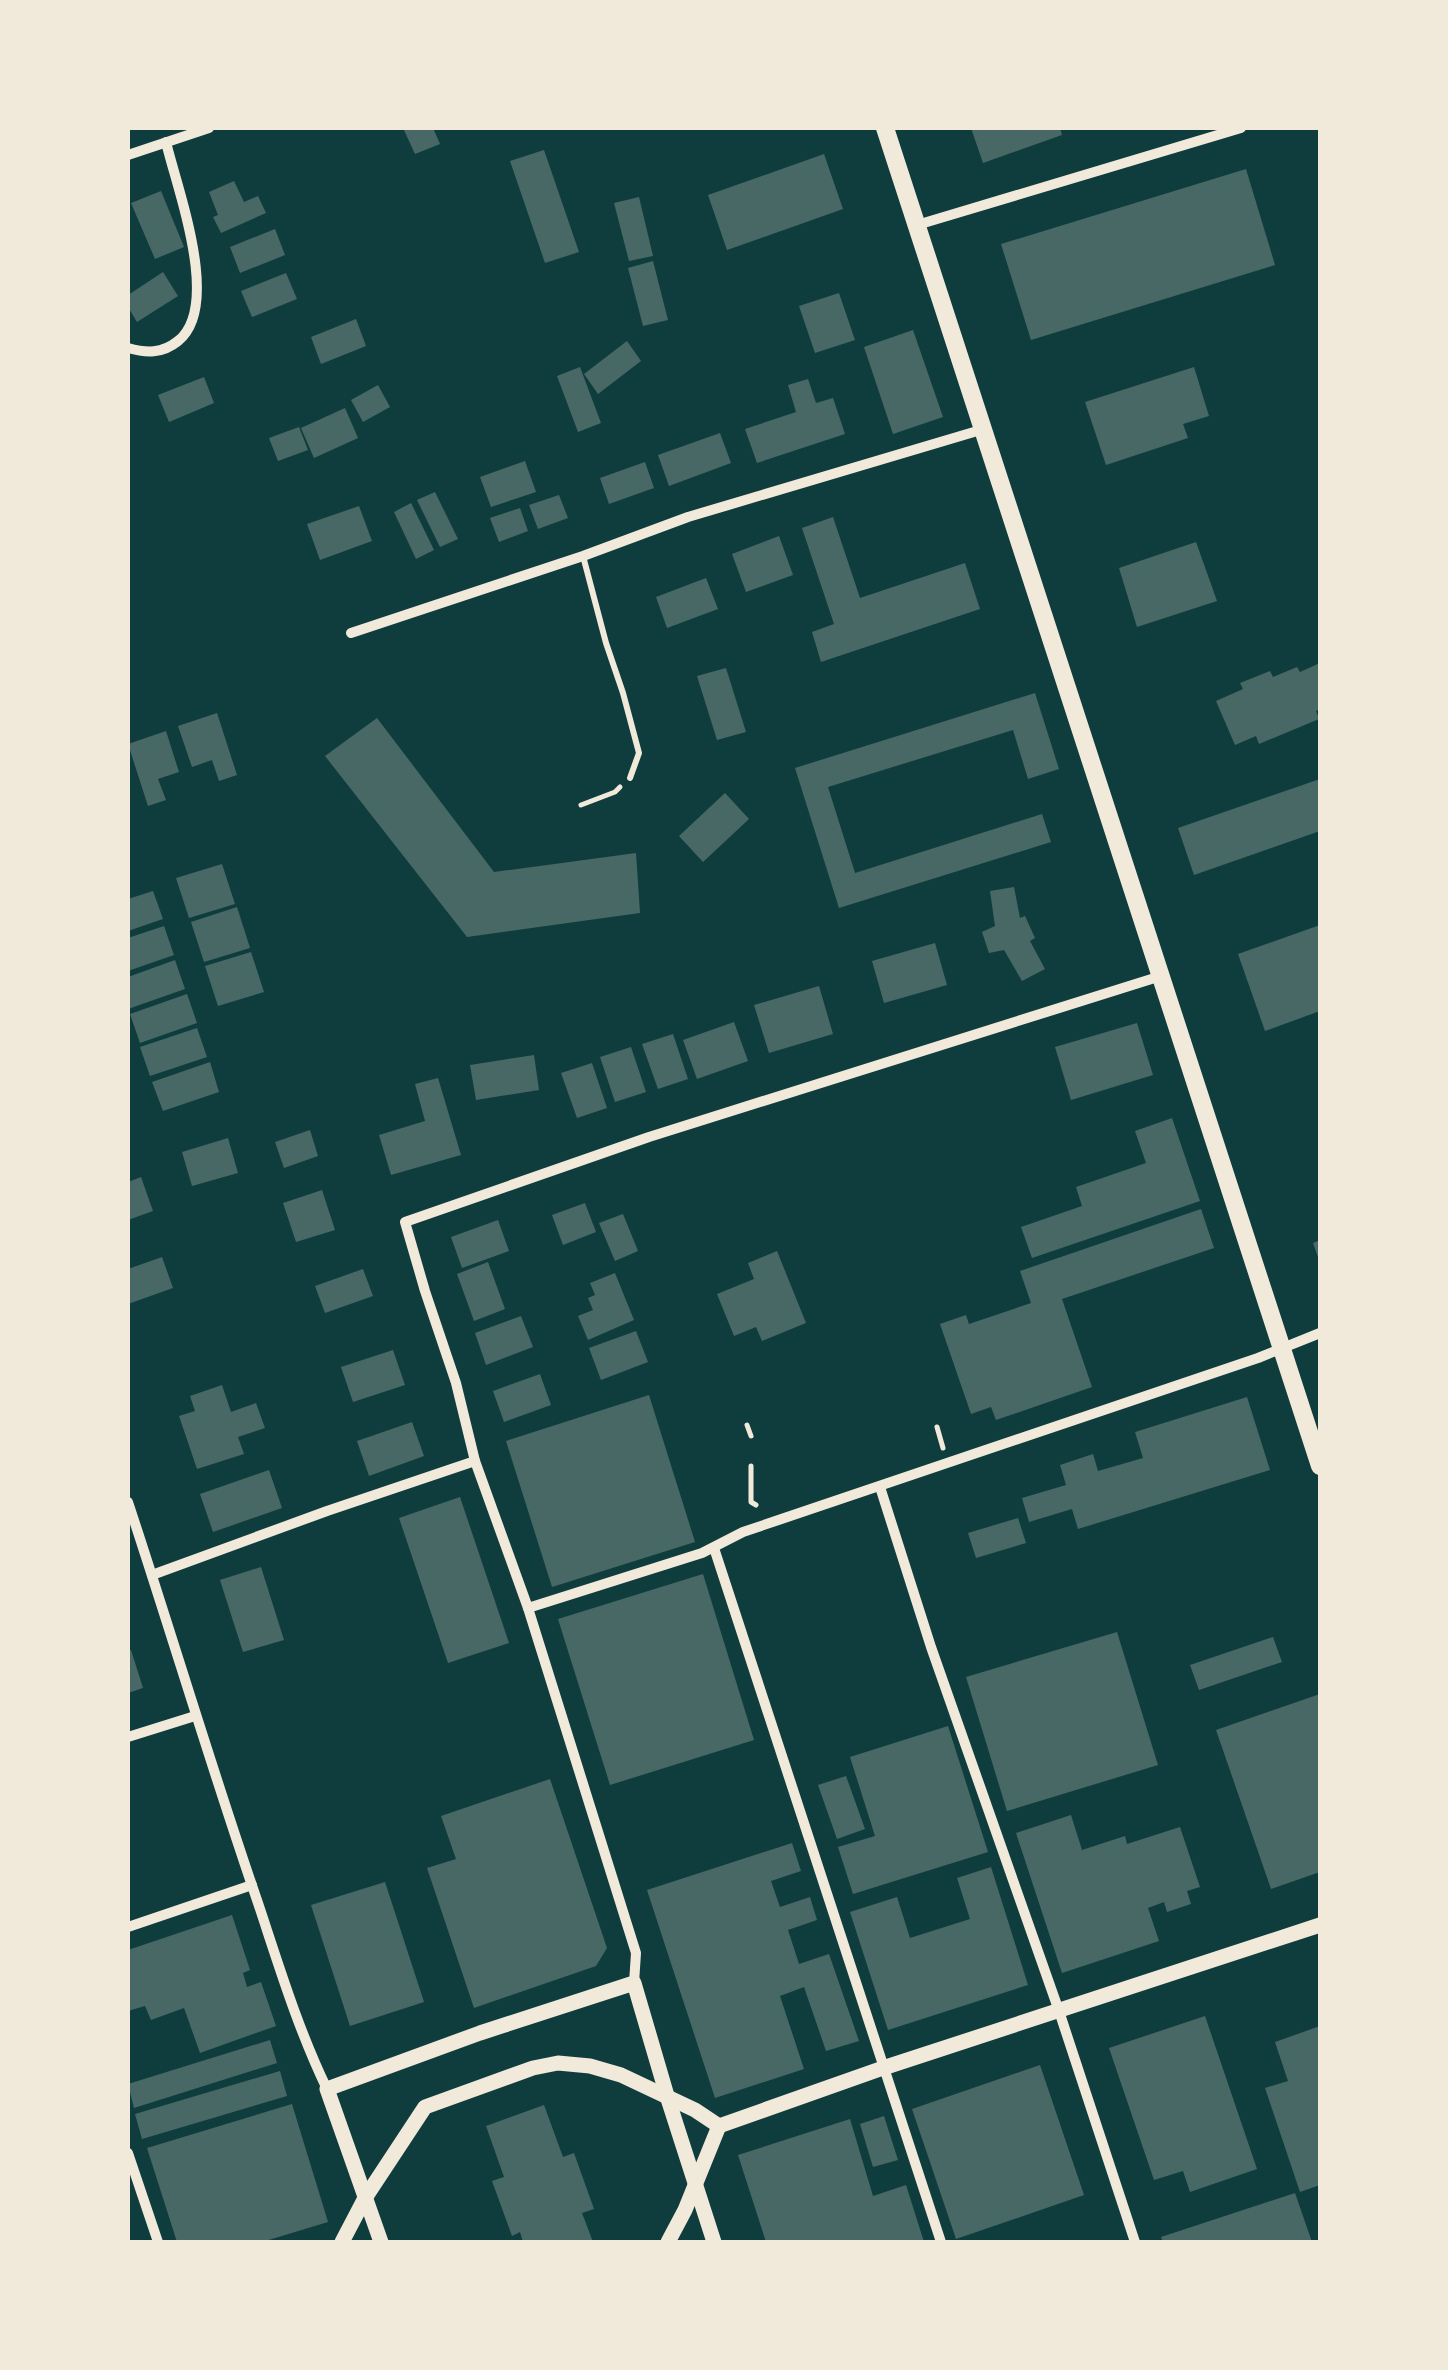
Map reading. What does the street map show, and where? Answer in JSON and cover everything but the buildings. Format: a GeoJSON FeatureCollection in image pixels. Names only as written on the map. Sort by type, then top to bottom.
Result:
{"type":"FeatureCollection","features":[{"type":"Feature","properties":{"kind":"main road"},"geometry":{"type":"LineString","coordinates":[[886,128],[1320,1466]]}},
{"type":"Feature","properties":{"kind":"street"},"geometry":{"type":"LineString","coordinates":[[128,155],[209,128]]}},
{"type":"Feature","properties":{"kind":"street"},"geometry":{"type":"LineString","coordinates":[[917,224],[1241,128]]}},
{"type":"Feature","properties":{"kind":"street"},"geometry":{"type":"LineString","coordinates":[[128,348],[148,354],[172,346],[188,333],[198,297],[194,248],[166,142]]}},
{"type":"Feature","properties":{"kind":"street"},"geometry":{"type":"LineString","coordinates":[[351,633],[688,517],[984,429]]}},
{"type":"Feature","properties":{"kind":"street"},"geometry":{"type":"LineString","coordinates":[[714,2242],[634,1983],[636,1953],[528,1608],[475,1461],[456,1382],[405,1222],[649,1137],[1161,976]]}},
{"type":"Feature","properties":{"kind":"street"},"geometry":{"type":"LineString","coordinates":[[528,1608],[714,1548],[743,1532],[1258,1358],[1320,1333]]}},
{"type":"Feature","properties":{"kind":"street"},"geometry":{"type":"LineString","coordinates":[[152,1575],[327,1510],[475,1461]]}},
{"type":"Feature","properties":{"kind":"street"},"geometry":{"type":"LineString","coordinates":[[880,1487],[1135,2242]]}},
{"type":"Feature","properties":{"kind":"street"},"geometry":{"type":"LineString","coordinates":[[128,1502],[195,1716],[308,2050],[328,2089],[381,2242]]}},
{"type":"Feature","properties":{"kind":"street"},"geometry":{"type":"LineString","coordinates":[[714,1548],[940,2242]]}},
{"type":"Feature","properties":{"kind":"street"},"geometry":{"type":"LineString","coordinates":[[128,1737],[195,1716]]}},
{"type":"Feature","properties":{"kind":"street"},"geometry":{"type":"LineString","coordinates":[[128,1927],[252,1885]]}},
{"type":"Feature","properties":{"kind":"street"},"geometry":{"type":"LineString","coordinates":[[668,2242],[686,2210],[719,2126],[1320,1925]]}},
{"type":"Feature","properties":{"kind":"street"},"geometry":{"type":"LineString","coordinates":[[328,2089],[480,2033],[634,1983]]}},
{"type":"Feature","properties":{"kind":"street"},"geometry":{"type":"LineString","coordinates":[[342,2242],[425,2107],[533,2068],[558,2062],[590,2066],[695,2110],[719,2126]]}},
{"type":"Feature","properties":{"kind":"street"},"geometry":{"type":"LineString","coordinates":[[128,2152],[158,2242]]}},
{"type":"Feature","properties":{"kind":"lane"},"geometry":{"type":"LineString","coordinates":[[583,556],[638,753],[630,778]]}},
{"type":"Feature","properties":{"kind":"path"},"geometry":{"type":"LineString","coordinates":[[582,805],[615,792],[630,778]]}},
{"type":"Feature","properties":{"kind":"path"},"geometry":{"type":"LineString","coordinates":[[747,1425],[751,1436]]}},
{"type":"Feature","properties":{"kind":"path"},"geometry":{"type":"LineString","coordinates":[[937,1427],[943,1448]]}},
{"type":"Feature","properties":{"kind":"path"},"geometry":{"type":"LineString","coordinates":[[751,1466],[751,1502],[756,1505]]}}]}
